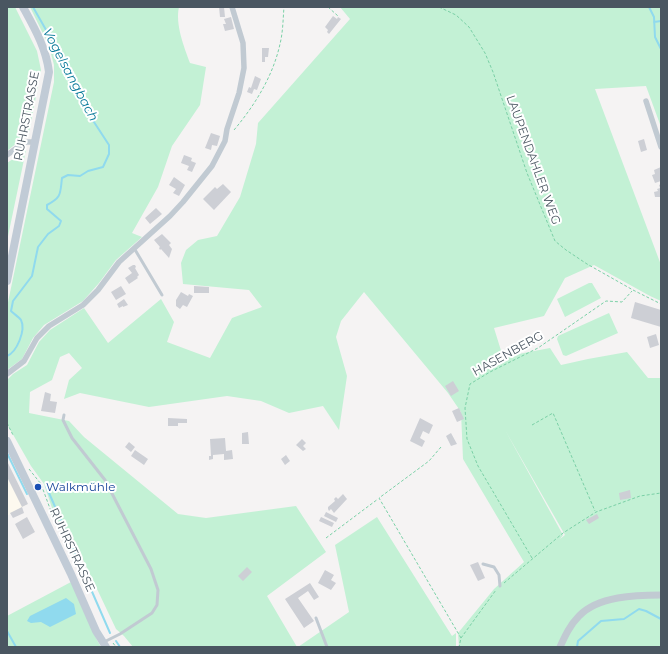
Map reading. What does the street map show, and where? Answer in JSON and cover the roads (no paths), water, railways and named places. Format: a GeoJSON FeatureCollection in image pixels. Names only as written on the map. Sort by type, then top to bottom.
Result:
{"type":"FeatureCollection","features":[{"type":"Feature","properties":{"kind":"main road","name":"RUHRSTRASSE"},"geometry":{"type":"LineString","coordinates":[[7,281],[49,72],[48,59],[43,45],[24,7]]}},
{"type":"Feature","properties":{"kind":"main road","name":"RUHRSTRASSE"},"geometry":{"type":"LineString","coordinates":[[7,441],[71,574],[96,631],[105,645]]}},
{"type":"Feature","properties":{"kind":"street"},"geometry":{"type":"LineString","coordinates":[[7,374],[24,361],[37,338],[50,326],[83,305],[98,290],[119,262],[160,225],[212,166],[225,141],[227,129],[240,93],[244,68],[243,43],[232,7]]}},
{"type":"Feature","properties":{"kind":"street"},"geometry":{"type":"LineString","coordinates":[[646,101],[661,147]]}},
{"type":"Feature","properties":{"kind":"street"},"geometry":{"type":"LineString","coordinates":[[7,155],[25,142],[35,142]]}},
{"type":"Feature","properties":{"kind":"street"},"geometry":{"type":"LineString","coordinates":[[560,647],[568,629],[580,614],[597,604],[621,598],[643,595],[661,595]]}},
{"type":"Feature","properties":{"kind":"lane"},"geometry":{"type":"LineString","coordinates":[[134,248],[162,296]]}},
{"type":"Feature","properties":{"kind":"lane"},"geometry":{"type":"LineString","coordinates":[[64,415],[63,420],[72,438],[105,480],[151,569],[158,590],[157,605],[152,613],[105,645]]}},
{"type":"Feature","properties":{"kind":"lane"},"geometry":{"type":"LineString","coordinates":[[483,564],[494,567],[499,575],[500,586]]}},
{"type":"Feature","properties":{"kind":"lane"},"geometry":{"type":"LineString","coordinates":[[316,618],[327,647]]}},
{"type":"Feature","properties":{"kind":"water"},"geometry":{"type":"Polygon","coordinates":[[[66,598],[74,604],[76,614],[50,627],[41,622],[31,623],[27,621],[30,616],[66,598]]]}},
{"type":"Feature","properties":{"kind":"waterway","name":"Vogelsangbach"},"geometry":{"type":"LineString","coordinates":[[7,356],[11,354],[20,340],[22,329],[21,320],[11,311],[13,301],[32,276],[38,247],[48,234],[59,226],[61,221],[47,209],[47,205],[58,197],[62,178],[68,175],[80,176],[88,171],[103,167],[109,154],[109,145],[92,119],[88,107],[74,89],[66,73],[62,58],[33,7]]}},
{"type":"Feature","properties":{"kind":"waterway"},"geometry":{"type":"LineString","coordinates":[[649,7],[654,17],[655,37],[661,49]]}},
{"type":"Feature","properties":{"kind":"waterway"},"geometry":{"type":"LineString","coordinates":[[654,22],[661,21]]}},
{"type":"Feature","properties":{"kind":"waterway"},"geometry":{"type":"LineString","coordinates":[[7,453],[27,494]]}},
{"type":"Feature","properties":{"kind":"waterway"},"geometry":{"type":"LineString","coordinates":[[46,486],[110,633]]}},
{"type":"Feature","properties":{"kind":"waterway"},"geometry":{"type":"LineString","coordinates":[[577,647],[578,641],[601,621],[624,619],[639,609],[661,619]]}},
{"type":"Feature","properties":{"kind":"waterway","name":"Vogelsangbach"},"geometry":{"type":"LineString","coordinates":[[7,631],[16,647]]}},
{"type":"Feature","properties":{"kind":"waterway"},"geometry":{"type":"LineString","coordinates":[[116,641],[120,647]]}},
{"type":"Feature","properties":{"kind":"place","name":"Walkmühle"},"geometry":{"type":"Point","coordinates":[38,487]}}]}
